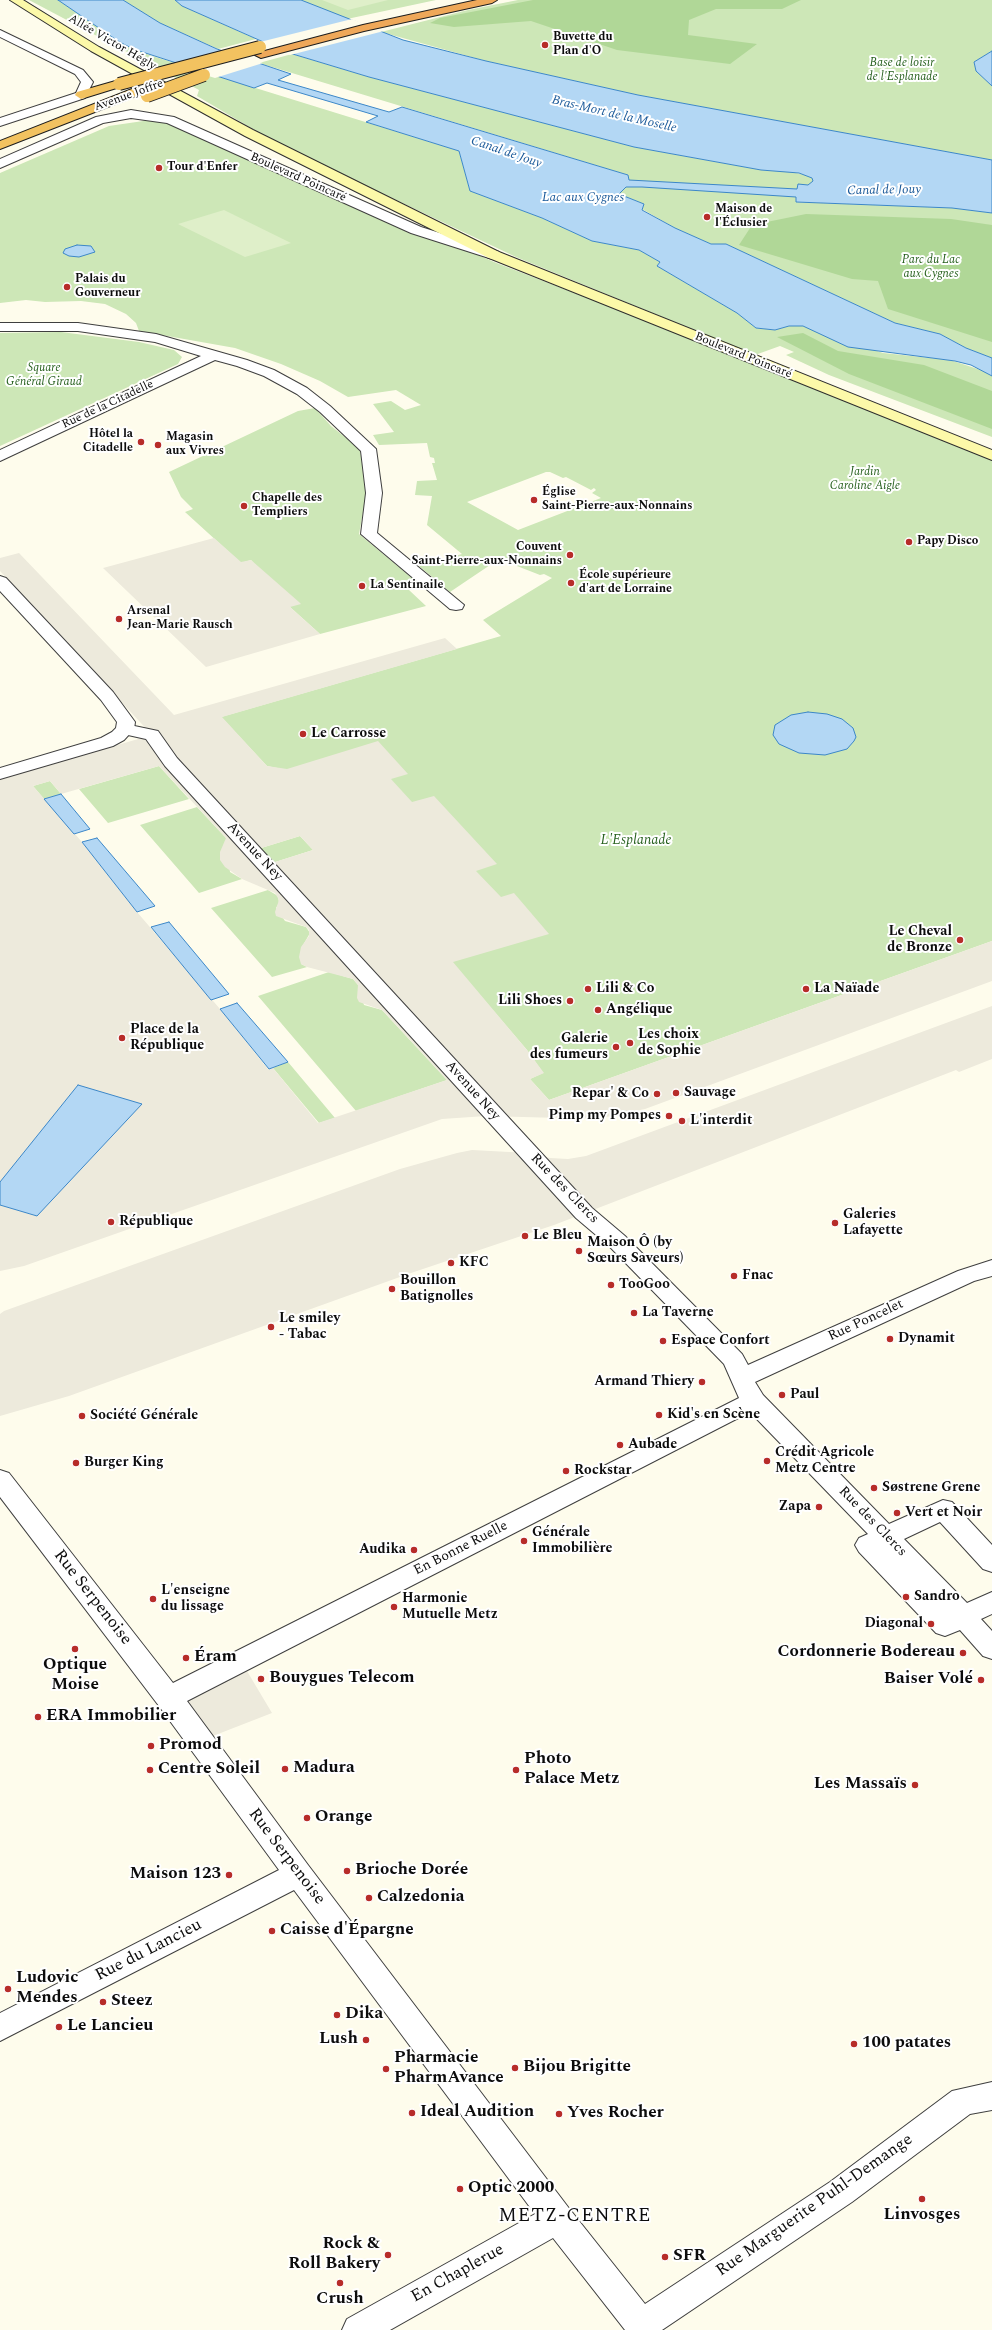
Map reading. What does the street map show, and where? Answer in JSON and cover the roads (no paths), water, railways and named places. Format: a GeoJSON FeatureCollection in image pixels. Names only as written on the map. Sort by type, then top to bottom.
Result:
{"type":"FeatureCollection","features":[{"type":"Feature","properties":{"kind":"highway"},"geometry":{"type":"LineString","coordinates":[[81,94],[412,13],[454,0]]}},
{"type":"Feature","properties":{"kind":"highway"},"geometry":{"type":"LineString","coordinates":[[412,13],[492,0]]}},
{"type":"Feature","properties":{"kind":"highway"},"geometry":{"type":"LineString","coordinates":[[100,120],[139,92],[261,51]]}},
{"type":"Feature","properties":{"kind":"highway","name":"Avenue Joffre"},"geometry":{"type":"LineString","coordinates":[[0,138],[261,51]]}},
{"type":"Feature","properties":{"kind":"highway","name":"Avenue Joffre"},"geometry":{"type":"LineString","coordinates":[[0,145],[139,92]]}},
{"type":"Feature","properties":{"kind":"main road","name":"Allée Victor Hégly"},"geometry":{"type":"LineString","coordinates":[[15,0],[155,82]]}},
{"type":"Feature","properties":{"kind":"main road","name":"Boulevard Poincaré"},"geometry":{"type":"LineString","coordinates":[[155,82],[368,194],[494,255],[992,455]]}},
{"type":"Feature","properties":{"kind":"street"},"geometry":{"type":"LineString","coordinates":[[0,33],[83,75],[87,82],[81,94]]}},
{"type":"Feature","properties":{"kind":"street","name":"Avenue Joffre"},"geometry":{"type":"LineString","coordinates":[[0,122],[81,94]]}},
{"type":"Feature","properties":{"kind":"street","name":"Boulevard Poincaré"},"geometry":{"type":"LineString","coordinates":[[100,120],[132,114],[170,120],[416,230],[494,255]]}},
{"type":"Feature","properties":{"kind":"street","name":"Avenue Joffre"},"geometry":{"type":"LineString","coordinates":[[0,164],[100,120]]}},
{"type":"Feature","properties":{"kind":"street"},"geometry":{"type":"LineString","coordinates":[[0,326],[78,327],[156,338],[216,354],[269,373],[302,391],[325,408],[355,439],[368,449],[374,493],[369,534],[456,605]]}},
{"type":"Feature","properties":{"kind":"street","name":"Rue de la Citadelle"},"geometry":{"type":"LineString","coordinates":[[0,456],[216,354]]}},
{"type":"Feature","properties":{"kind":"street"},"geometry":{"type":"LineString","coordinates":[[0,582],[107,696],[126,722],[125,728],[118,736],[107,742],[0,774]]}},
{"type":"Feature","properties":{"kind":"street","name":"Avenue Ney"},"geometry":{"type":"LineString","coordinates":[[125,728],[152,735],[165,756],[352,958],[509,1132]]}},
{"type":"Feature","properties":{"kind":"street","name":"Rue des Clercs"},"geometry":{"type":"LineString","coordinates":[[509,1132],[584,1213],[617,1242],[734,1360],[754,1401],[886,1536]]}},
{"type":"Feature","properties":{"kind":"street","name":"Rue Poncelet"},"geometry":{"type":"LineString","coordinates":[[742,1378],[966,1276],[992,1268]]}},
{"type":"Feature","properties":{"kind":"street","name":"En Bonne Ruelle"},"geometry":{"type":"LineString","coordinates":[[169,1698],[728,1412],[754,1401]]}},
{"type":"Feature","properties":{"kind":"street","name":"Rue Serpenoise"},"geometry":{"type":"LineString","coordinates":[[0,1479],[169,1698],[298,1874],[557,2218],[643,2328]]}},
{"type":"Feature","properties":{"kind":"street"},"geometry":{"type":"LineString","coordinates":[[992,1562],[943,1509],[868,1545],[945,1626],[992,1602]]}},
{"type":"Feature","properties":{"kind":"street"},"geometry":{"type":"LineString","coordinates":[[963,1616],[992,1649]]}},
{"type":"Feature","properties":{"kind":"street","name":"Rue du Lancieu"},"geometry":{"type":"LineString","coordinates":[[0,2028],[298,1874]]}},
{"type":"Feature","properties":{"kind":"street","name":"Rue Marguerite Puhl-Demange"},"geometry":{"type":"LineString","coordinates":[[643,2328],[841,2192],[963,2101],[992,2096]]}},
{"type":"Feature","properties":{"kind":"street","name":"En Chaplerue"},"geometry":{"type":"LineString","coordinates":[[359,2330],[557,2218]]}},
{"type":"Feature","properties":{"kind":"water"},"geometry":{"type":"Polygon","coordinates":[[[58,0],[123,0],[160,23],[217,49],[291,74],[278,80],[389,112],[402,107],[628,175],[629,180],[797,189],[798,184],[808,185],[813,181],[812,178],[799,173],[761,170],[634,147],[369,77],[286,52],[182,6],[175,0],[301,0],[403,40],[486,61],[638,95],[992,160],[992,213],[952,208],[796,202],[796,197],[642,187],[626,187],[619,194],[644,204],[642,210],[675,228],[711,244],[726,244],[895,323],[940,334],[966,348],[992,358],[992,376],[971,365],[955,361],[848,347],[803,326],[789,326],[775,330],[756,328],[737,313],[657,266],[660,262],[639,250],[592,241],[542,218],[470,191],[459,151],[366,122],[378,116],[267,83],[254,88],[133,49],[118,41],[58,0]]]}},
{"type":"Feature","properties":{"kind":"water"},"geometry":{"type":"Polygon","coordinates":[[[992,51],[992,86],[976,71],[974,62],[992,51]]]}},
{"type":"Feature","properties":{"kind":"water"},"geometry":{"type":"Polygon","coordinates":[[[77,245],[91,246],[95,252],[79,257],[69,256],[63,253],[65,249],[77,245]]]}},
{"type":"Feature","properties":{"kind":"water"},"geometry":{"type":"Polygon","coordinates":[[[808,712],[827,714],[842,719],[853,728],[856,737],[854,741],[847,749],[825,755],[799,753],[779,744],[773,735],[775,725],[791,715],[808,712]]]}},
{"type":"Feature","properties":{"kind":"water"},"geometry":{"type":"Polygon","coordinates":[[[61,794],[90,829],[74,834],[44,799],[61,794]]]}},
{"type":"Feature","properties":{"kind":"water"},"geometry":{"type":"Polygon","coordinates":[[[97,838],[155,906],[137,912],[82,842],[97,838]]]}},
{"type":"Feature","properties":{"kind":"water"},"geometry":{"type":"Polygon","coordinates":[[[169,922],[229,994],[211,1000],[151,927],[169,922]]]}},
{"type":"Feature","properties":{"kind":"water"},"geometry":{"type":"Polygon","coordinates":[[[237,1003],[288,1062],[269,1069],[220,1009],[237,1003]]]}},
{"type":"Feature","properties":{"kind":"water"},"geometry":{"type":"Polygon","coordinates":[[[78,1085],[142,1104],[37,1216],[0,1205],[0,1182],[78,1085]]]}},
{"type":"Feature","properties":{"kind":"place","name":"Buvette du Plan d'O"},"geometry":{"type":"Point","coordinates":[545,45]}},
{"type":"Feature","properties":{"kind":"place","name":"Tour d'Enfer"},"geometry":{"type":"Point","coordinates":[159,168]}},
{"type":"Feature","properties":{"kind":"place","name":"Maison de l'Éclusier"},"geometry":{"type":"Point","coordinates":[707,217]}},
{"type":"Feature","properties":{"kind":"place","name":"Palais du Gouverneur"},"geometry":{"type":"Point","coordinates":[67,287]}},
{"type":"Feature","properties":{"kind":"place","name":"Hôtel la Citadelle"},"geometry":{"type":"Point","coordinates":[141,442]}},
{"type":"Feature","properties":{"kind":"place","name":"Magasin aux Vivres"},"geometry":{"type":"Point","coordinates":[158,445]}},
{"type":"Feature","properties":{"kind":"place","name":"Église Saint-Pierre-aux-Nonnains"},"geometry":{"type":"Point","coordinates":[534,500]}},
{"type":"Feature","properties":{"kind":"place","name":"Chapelle des Templiers"},"geometry":{"type":"Point","coordinates":[244,506]}},
{"type":"Feature","properties":{"kind":"place","name":"Papy Disco"},"geometry":{"type":"Point","coordinates":[909,542]}},
{"type":"Feature","properties":{"kind":"place","name":"Couvent Saint-Pierre-aux-Nonnains"},"geometry":{"type":"Point","coordinates":[570,555]}},
{"type":"Feature","properties":{"kind":"place","name":"École supérieure d'art de Lorraine"},"geometry":{"type":"Point","coordinates":[571,583]}},
{"type":"Feature","properties":{"kind":"place","name":"La Sentinaile"},"geometry":{"type":"Point","coordinates":[362,586]}},
{"type":"Feature","properties":{"kind":"place","name":"Arsenal Jean-Marie Rausch"},"geometry":{"type":"Point","coordinates":[119,619]}},
{"type":"Feature","properties":{"kind":"place","name":"Le Carrosse"},"geometry":{"type":"Point","coordinates":[303,734]}},
{"type":"Feature","properties":{"kind":"place","name":"Le Cheval de Bronze"},"geometry":{"type":"Point","coordinates":[960,940]}},
{"type":"Feature","properties":{"kind":"place","name":"Lili & Co"},"geometry":{"type":"Point","coordinates":[588,989]}},
{"type":"Feature","properties":{"kind":"place","name":"La Naïade"},"geometry":{"type":"Point","coordinates":[806,989]}},
{"type":"Feature","properties":{"kind":"place","name":"Lili Shoes"},"geometry":{"type":"Point","coordinates":[570,1001]}},
{"type":"Feature","properties":{"kind":"place","name":"Angélique"},"geometry":{"type":"Point","coordinates":[598,1010]}},
{"type":"Feature","properties":{"kind":"place","name":"Place de la République"},"geometry":{"type":"Point","coordinates":[122,1038]}},
{"type":"Feature","properties":{"kind":"place","name":"Les choix de Sophie"},"geometry":{"type":"Point","coordinates":[630,1043]}},
{"type":"Feature","properties":{"kind":"place","name":"Galerie des fumeurs"},"geometry":{"type":"Point","coordinates":[616,1047]}},
{"type":"Feature","properties":{"kind":"place","name":"Sauvage"},"geometry":{"type":"Point","coordinates":[676,1093]}},
{"type":"Feature","properties":{"kind":"place","name":"Repar' & Co"},"geometry":{"type":"Point","coordinates":[657,1094]}},
{"type":"Feature","properties":{"kind":"place","name":"Pimp my Pompes"},"geometry":{"type":"Point","coordinates":[669,1116]}},
{"type":"Feature","properties":{"kind":"place","name":"L'interdit"},"geometry":{"type":"Point","coordinates":[682,1121]}},
{"type":"Feature","properties":{"kind":"place","name":"République"},"geometry":{"type":"Point","coordinates":[111,1222]}},
{"type":"Feature","properties":{"kind":"place","name":"Galeries Lafayette"},"geometry":{"type":"Point","coordinates":[835,1223]}},
{"type":"Feature","properties":{"kind":"place","name":"Le Bleu"},"geometry":{"type":"Point","coordinates":[525,1236]}},
{"type":"Feature","properties":{"kind":"place","name":"Maison Ô (by Sœurs Saveurs)"},"geometry":{"type":"Point","coordinates":[579,1251]}},
{"type":"Feature","properties":{"kind":"place","name":"KFC"},"geometry":{"type":"Point","coordinates":[451,1263]}},
{"type":"Feature","properties":{"kind":"place","name":"Fnac"},"geometry":{"type":"Point","coordinates":[734,1276]}},
{"type":"Feature","properties":{"kind":"place","name":"TooGoo"},"geometry":{"type":"Point","coordinates":[611,1285]}},
{"type":"Feature","properties":{"kind":"place","name":"Bouillon Batignolles"},"geometry":{"type":"Point","coordinates":[392,1289]}},
{"type":"Feature","properties":{"kind":"place","name":"La Taverne"},"geometry":{"type":"Point","coordinates":[634,1313]}},
{"type":"Feature","properties":{"kind":"place","name":"Le smiley - Tabac"},"geometry":{"type":"Point","coordinates":[271,1327]}},
{"type":"Feature","properties":{"kind":"place","name":"Dynamit"},"geometry":{"type":"Point","coordinates":[890,1339]}},
{"type":"Feature","properties":{"kind":"place","name":"Espace Confort"},"geometry":{"type":"Point","coordinates":[663,1341]}},
{"type":"Feature","properties":{"kind":"place","name":"Armand Thiery"},"geometry":{"type":"Point","coordinates":[702,1382]}},
{"type":"Feature","properties":{"kind":"place","name":"Paul"},"geometry":{"type":"Point","coordinates":[782,1395]}},
{"type":"Feature","properties":{"kind":"place","name":"Kid's en Scène"},"geometry":{"type":"Point","coordinates":[659,1415]}},
{"type":"Feature","properties":{"kind":"place","name":"Société Générale"},"geometry":{"type":"Point","coordinates":[82,1416]}},
{"type":"Feature","properties":{"kind":"place","name":"Aubade"},"geometry":{"type":"Point","coordinates":[620,1445]}},
{"type":"Feature","properties":{"kind":"place","name":"Crédit Agricole Metz Centre"},"geometry":{"type":"Point","coordinates":[767,1461]}},
{"type":"Feature","properties":{"kind":"place","name":"Burger King"},"geometry":{"type":"Point","coordinates":[76,1463]}},
{"type":"Feature","properties":{"kind":"place","name":"Rockstar"},"geometry":{"type":"Point","coordinates":[566,1471]}},
{"type":"Feature","properties":{"kind":"place","name":"Søstrene Grene"},"geometry":{"type":"Point","coordinates":[874,1488]}},
{"type":"Feature","properties":{"kind":"place","name":"Zapa"},"geometry":{"type":"Point","coordinates":[819,1507]}},
{"type":"Feature","properties":{"kind":"place","name":"Vert et Noir"},"geometry":{"type":"Point","coordinates":[897,1513]}},
{"type":"Feature","properties":{"kind":"place","name":"Générale Immobilière"},"geometry":{"type":"Point","coordinates":[524,1541]}},
{"type":"Feature","properties":{"kind":"place","name":"Audika"},"geometry":{"type":"Point","coordinates":[414,1550]}},
{"type":"Feature","properties":{"kind":"place","name":"Sandro"},"geometry":{"type":"Point","coordinates":[906,1597]}},
{"type":"Feature","properties":{"kind":"place","name":"L'enseigne du lissage"},"geometry":{"type":"Point","coordinates":[153,1599]}},
{"type":"Feature","properties":{"kind":"place","name":"Harmonie Mutuelle Metz"},"geometry":{"type":"Point","coordinates":[394,1607]}},
{"type":"Feature","properties":{"kind":"place","name":"Diagonal"},"geometry":{"type":"Point","coordinates":[931,1624]}},
{"type":"Feature","properties":{"kind":"place","name":"Optique Moise"},"geometry":{"type":"Point","coordinates":[75,1649]}},
{"type":"Feature","properties":{"kind":"place","name":"Cordonnerie Bodereau"},"geometry":{"type":"Point","coordinates":[963,1653]}},
{"type":"Feature","properties":{"kind":"place","name":"Éram"},"geometry":{"type":"Point","coordinates":[186,1658]}},
{"type":"Feature","properties":{"kind":"place","name":"Bouygues Telecom"},"geometry":{"type":"Point","coordinates":[261,1679]}},
{"type":"Feature","properties":{"kind":"place","name":"Baiser Volé"},"geometry":{"type":"Point","coordinates":[981,1680]}},
{"type":"Feature","properties":{"kind":"place","name":"ERA Immobilier"},"geometry":{"type":"Point","coordinates":[38,1717]}},
{"type":"Feature","properties":{"kind":"place","name":"Promod"},"geometry":{"type":"Point","coordinates":[151,1746]}},
{"type":"Feature","properties":{"kind":"place","name":"Madura"},"geometry":{"type":"Point","coordinates":[285,1769]}},
{"type":"Feature","properties":{"kind":"place","name":"Centre Soleil"},"geometry":{"type":"Point","coordinates":[150,1770]}},
{"type":"Feature","properties":{"kind":"place","name":"Photo Palace Metz"},"geometry":{"type":"Point","coordinates":[516,1770]}},
{"type":"Feature","properties":{"kind":"place","name":"Les Massaïs"},"geometry":{"type":"Point","coordinates":[915,1785]}},
{"type":"Feature","properties":{"kind":"place","name":"Orange"},"geometry":{"type":"Point","coordinates":[307,1818]}},
{"type":"Feature","properties":{"kind":"place","name":"Brioche Dorée"},"geometry":{"type":"Point","coordinates":[347,1871]}},
{"type":"Feature","properties":{"kind":"place","name":"Maison 123"},"geometry":{"type":"Point","coordinates":[229,1875]}},
{"type":"Feature","properties":{"kind":"place","name":"Calzedonia"},"geometry":{"type":"Point","coordinates":[369,1898]}},
{"type":"Feature","properties":{"kind":"place","name":"Caisse d'Épargne"},"geometry":{"type":"Point","coordinates":[272,1931]}},
{"type":"Feature","properties":{"kind":"place","name":"Ludovic Mendes"},"geometry":{"type":"Point","coordinates":[8,1989]}},
{"type":"Feature","properties":{"kind":"place","name":"Steez"},"geometry":{"type":"Point","coordinates":[103,2002]}},
{"type":"Feature","properties":{"kind":"place","name":"Dika"},"geometry":{"type":"Point","coordinates":[337,2015]}},
{"type":"Feature","properties":{"kind":"place","name":"Le Lancieu"},"geometry":{"type":"Point","coordinates":[59,2027]}},
{"type":"Feature","properties":{"kind":"place","name":"Lush"},"geometry":{"type":"Point","coordinates":[366,2040]}},
{"type":"Feature","properties":{"kind":"place","name":"100 patates"},"geometry":{"type":"Point","coordinates":[854,2044]}},
{"type":"Feature","properties":{"kind":"place","name":"Bijou Brigitte"},"geometry":{"type":"Point","coordinates":[515,2068]}},
{"type":"Feature","properties":{"kind":"place","name":"Pharmacie PharmAvance"},"geometry":{"type":"Point","coordinates":[386,2069]}},
{"type":"Feature","properties":{"kind":"place","name":"Ideal Audition"},"geometry":{"type":"Point","coordinates":[412,2113]}},
{"type":"Feature","properties":{"kind":"place","name":"Yves Rocher"},"geometry":{"type":"Point","coordinates":[559,2114]}},
{"type":"Feature","properties":{"kind":"place","name":"Optic 2000"},"geometry":{"type":"Point","coordinates":[460,2189]}},
{"type":"Feature","properties":{"kind":"place","name":"Linvosges"},"geometry":{"type":"Point","coordinates":[922,2199]}},
{"type":"Feature","properties":{"kind":"place","name":"Rock & Roll Bakery"},"geometry":{"type":"Point","coordinates":[388,2255]}},
{"type":"Feature","properties":{"kind":"place","name":"SFR"},"geometry":{"type":"Point","coordinates":[665,2257]}},
{"type":"Feature","properties":{"kind":"place","name":"Crush"},"geometry":{"type":"Point","coordinates":[340,2283]}},
{"type":"Feature","properties":{"kind":"district","name":"METZ-CENTRE"},"geometry":{"type":"Point","coordinates":[575,2217]}},
{"type":"Feature","properties":{"kind":"park label","name":"Base de loisir de l'Esplanade"},"geometry":{"type":"Point","coordinates":[902,71]}},
{"type":"Feature","properties":{"kind":"park label","name":"Parc du Lac aux Cygnes"},"geometry":{"type":"Point","coordinates":[931,268]}},
{"type":"Feature","properties":{"kind":"park label","name":"Square Général Giraud"},"geometry":{"type":"Point","coordinates":[44,376]}},
{"type":"Feature","properties":{"kind":"park label","name":"Jardin Caroline Aigle"},"geometry":{"type":"Point","coordinates":[865,480]}},
{"type":"Feature","properties":{"kind":"park label","name":"L'Esplanade"},"geometry":{"type":"Point","coordinates":[636,841]}},
{"type":"Feature","properties":{"kind":"water label","name":"Bras-Mort de la Moselle"},"geometry":{"type":"Point","coordinates":[614,115]}},
{"type":"Feature","properties":{"kind":"water label","name":"Canal de Jouy"},"geometry":{"type":"Point","coordinates":[506,153]}},
{"type":"Feature","properties":{"kind":"water label","name":"Canal de Jouy"},"geometry":{"type":"Point","coordinates":[884,191]}},
{"type":"Feature","properties":{"kind":"water label","name":"Lac aux Cygnes"},"geometry":{"type":"Point","coordinates":[583,198]}}]}
